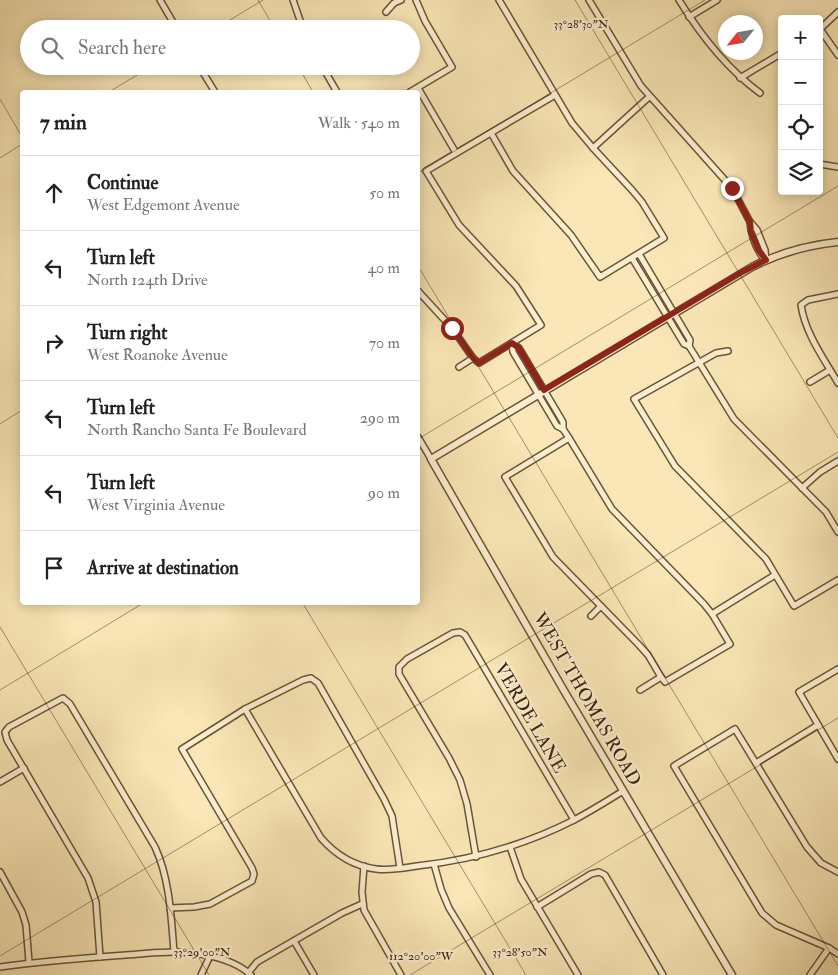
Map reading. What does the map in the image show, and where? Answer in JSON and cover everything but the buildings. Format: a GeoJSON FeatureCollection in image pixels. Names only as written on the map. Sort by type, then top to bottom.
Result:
{"type":"FeatureCollection","features":[{"type":"Feature","properties":{"kind":"street"},"geometry":{"type":"LineString","coordinates":[[160,0],[172,20]]}},
{"type":"Feature","properties":{"kind":"street"},"geometry":{"type":"LineString","coordinates":[[293,0],[301,20]]}},
{"type":"Feature","properties":{"kind":"street"},"geometry":{"type":"LineString","coordinates":[[386,12],[394,3],[401,0]]}},
{"type":"Feature","properties":{"kind":"street"},"geometry":{"type":"LineString","coordinates":[[414,90],[452,67],[424,21],[416,0]]}},
{"type":"Feature","properties":{"kind":"street"},"geometry":{"type":"LineString","coordinates":[[491,133],[513,171],[571,235],[600,278],[664,238],[637,196],[572,123],[499,0]]}},
{"type":"Feature","properties":{"kind":"street"},"geometry":{"type":"LineString","coordinates":[[589,0],[629,69],[650,97],[725,179],[738,196],[750,222],[751,232],[758,249],[766,260]]}},
{"type":"Feature","properties":{"kind":"street"},"geometry":{"type":"LineString","coordinates":[[679,0],[689,17],[714,50],[740,78],[760,93]]}},
{"type":"Feature","properties":{"kind":"street"},"geometry":{"type":"LineString","coordinates":[[689,17],[717,0]]}},
{"type":"Feature","properties":{"kind":"street"},"geometry":{"type":"LineString","coordinates":[[823,26],[838,12]]}},
{"type":"Feature","properties":{"kind":"street"},"geometry":{"type":"LineString","coordinates":[[823,33],[838,55]]}},
{"type":"Feature","properties":{"kind":"street"},"geometry":{"type":"LineString","coordinates":[[740,78],[778,55]]}},
{"type":"Feature","properties":{"kind":"street"},"geometry":{"type":"LineString","coordinates":[[205,75],[214,90]]}},
{"type":"Feature","properties":{"kind":"street"},"geometry":{"type":"LineString","coordinates":[[327,75],[336,90]]}},
{"type":"Feature","properties":{"kind":"street"},"geometry":{"type":"LineString","coordinates":[[420,91],[456,153]]}},
{"type":"Feature","properties":{"kind":"street"},"geometry":{"type":"LineString","coordinates":[[420,293],[458,334],[473,358],[479,363],[541,325],[516,286],[459,225],[426,171],[555,95]]}},
{"type":"Feature","properties":{"kind":"street"},"geometry":{"type":"LineString","coordinates":[[593,148],[650,97]]}},
{"type":"Feature","properties":{"kind":"street"},"geometry":{"type":"LineString","coordinates":[[823,164],[838,166]]}},
{"type":"Feature","properties":{"kind":"street"},"geometry":{"type":"LineString","coordinates":[[431,458],[742,272],[766,260],[800,248],[838,242]]}},
{"type":"Feature","properties":{"kind":"street"},"geometry":{"type":"LineString","coordinates":[[639,254],[684,344],[689,346],[734,419],[826,512],[838,532]]}},
{"type":"Feature","properties":{"kind":"street"},"geometry":{"type":"LineString","coordinates":[[632,258],[670,315]]}},
{"type":"Feature","properties":{"kind":"street"},"geometry":{"type":"LineString","coordinates":[[838,294],[808,300],[801,305],[803,316],[814,340],[838,383]]}},
{"type":"Feature","properties":{"kind":"street"},"geometry":{"type":"LineString","coordinates":[[512,343],[513,352],[541,392],[557,426],[563,429],[569,438],[612,509],[695,594],[712,614],[730,644],[665,682],[648,655],[553,557],[505,477],[569,438]]}},
{"type":"Feature","properties":{"kind":"street"},"geometry":{"type":"LineString","coordinates":[[728,351],[716,352],[634,399],[675,466],[714,508],[755,547],[766,560],[794,606],[838,580]]}},
{"type":"Feature","properties":{"kind":"street"},"geometry":{"type":"LineString","coordinates":[[459,367],[473,358]]}},
{"type":"Feature","properties":{"kind":"street"},"geometry":{"type":"LineString","coordinates":[[810,382],[830,370]]}},
{"type":"Feature","properties":{"kind":"street","name":"WEST THOMAS ROAD"},"geometry":{"type":"LineString","coordinates":[[420,440],[732,975]]}},
{"type":"Feature","properties":{"kind":"street"},"geometry":{"type":"LineString","coordinates":[[802,488],[820,472],[838,461]]}},
{"type":"Feature","properties":{"kind":"street"},"geometry":{"type":"LineString","coordinates":[[712,614],[775,575]]}},
{"type":"Feature","properties":{"kind":"street"},"geometry":{"type":"LineString","coordinates":[[590,616],[602,606]]}},
{"type":"Feature","properties":{"kind":"street","name":"VERDE LANE"},"geometry":{"type":"LineString","coordinates":[[476,856],[467,804],[460,780],[450,758],[399,674],[399,667],[407,659],[453,633],[460,632],[466,635],[574,820]]}},
{"type":"Feature","properties":{"kind":"street"},"geometry":{"type":"LineString","coordinates":[[838,669],[799,692],[838,759]]}},
{"type":"Feature","properties":{"kind":"street"},"geometry":{"type":"LineString","coordinates":[[640,690],[662,677]]}},
{"type":"Feature","properties":{"kind":"street"},"geometry":{"type":"LineString","coordinates":[[170,908],[210,904],[252,881],[254,874],[182,749],[245,709],[303,680],[311,678],[318,683],[392,816],[400,868]]}},
{"type":"Feature","properties":{"kind":"street"},"geometry":{"type":"LineString","coordinates":[[100,957],[96,902],[88,878],[7,740],[5,732],[9,727],[63,698],[70,704],[155,847],[167,880],[174,952]]}},
{"type":"Feature","properties":{"kind":"street"},"geometry":{"type":"LineString","coordinates":[[245,709],[321,838],[332,850],[346,860],[376,870],[434,864],[510,847],[574,820],[623,791]]}},
{"type":"Feature","properties":{"kind":"street"},"geometry":{"type":"LineString","coordinates":[[756,762],[818,725]]}},
{"type":"Feature","properties":{"kind":"street"},"geometry":{"type":"LineString","coordinates":[[838,872],[821,863],[807,847],[735,729],[674,766],[762,913],[776,925],[829,948],[838,954]]}},
{"type":"Feature","properties":{"kind":"street"},"geometry":{"type":"LineString","coordinates":[[0,782],[24,768]]}},
{"type":"Feature","properties":{"kind":"street"},"geometry":{"type":"LineString","coordinates":[[510,847],[521,879],[578,975]]}},
{"type":"Feature","properties":{"kind":"street"},"geometry":{"type":"LineString","coordinates":[[434,864],[449,908],[490,975]]}},
{"type":"Feature","properties":{"kind":"street"},"geometry":{"type":"LineString","coordinates":[[364,866],[362,904],[366,915],[401,975]]}},
{"type":"Feature","properties":{"kind":"street"},"geometry":{"type":"LineString","coordinates":[[0,872],[22,912],[26,925],[29,962]]}},
{"type":"Feature","properties":{"kind":"street"},"geometry":{"type":"LineString","coordinates":[[537,908],[591,874],[599,872],[605,875],[663,975]]}},
{"type":"Feature","properties":{"kind":"street"},"geometry":{"type":"LineString","coordinates":[[0,967],[29,962],[174,952],[210,956],[230,963],[250,974],[258,962],[342,913],[362,904]]}},
{"type":"Feature","properties":{"kind":"street"},"geometry":{"type":"LineString","coordinates":[[294,941],[314,975]]}},
{"type":"Feature","properties":{"kind":"street"},"geometry":{"type":"LineString","coordinates":[[810,975],[829,948]]}},
{"type":"Feature","properties":{"kind":"street"},"geometry":{"type":"LineString","coordinates":[[201,975],[210,956]]}},
{"type":"Feature","properties":{"kind":"route"},"geometry":{"type":"LineString","coordinates":[[452,328],[473,358],[479,363],[512,343],[519,348],[544,390],[742,272],[766,260],[759,253],[751,232],[750,222],[738,196],[732,188]]}}]}
